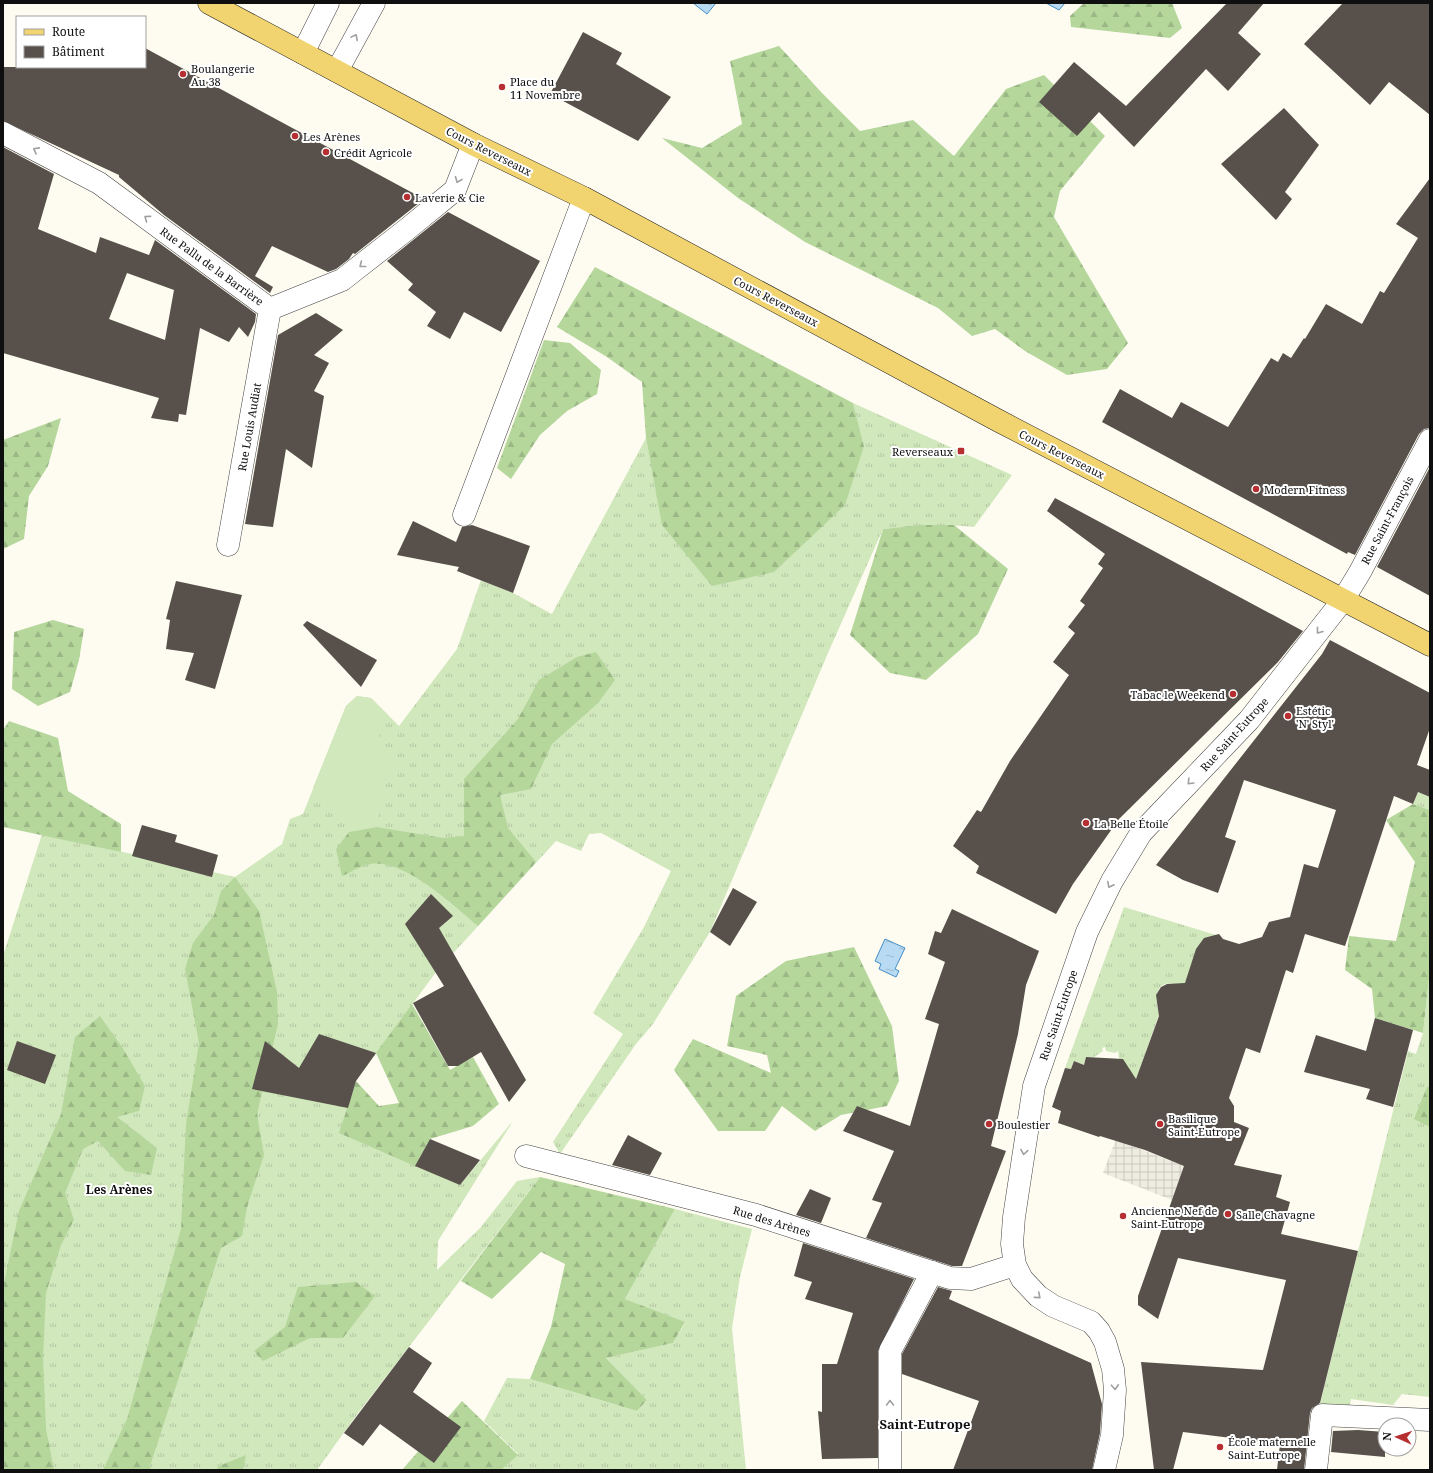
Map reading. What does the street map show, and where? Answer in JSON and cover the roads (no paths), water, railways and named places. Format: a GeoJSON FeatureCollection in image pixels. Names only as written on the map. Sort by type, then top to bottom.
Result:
{"type":"FeatureCollection","features":[{"type":"Feature","properties":{"kind":"main road","name":"Cours Reverseaux"},"geometry":{"type":"LineString","coordinates":[[209,3],[473,144],[584,198],[1006,425],[1430,645]]}},
{"type":"Feature","properties":{"kind":"street"},"geometry":{"type":"LineString","coordinates":[[303,53],[328,3]]}},
{"type":"Feature","properties":{"kind":"street"},"geometry":{"type":"LineString","coordinates":[[337,71],[374,3]]}},
{"type":"Feature","properties":{"kind":"street","name":"Rue Pallu de la Barrière"},"geometry":{"type":"LineString","coordinates":[[3,133],[99,183],[270,309],[342,280],[406,230],[454,190],[473,144]]}},
{"type":"Feature","properties":{"kind":"street"},"geometry":{"type":"LineString","coordinates":[[464,515],[584,198]]}},
{"type":"Feature","properties":{"kind":"street","name":"Rue Louis Audiat"},"geometry":{"type":"LineString","coordinates":[[228,545],[270,309]]}},
{"type":"Feature","properties":{"kind":"street","name":"Rue Saint-François"},"geometry":{"type":"LineString","coordinates":[[1343,600],[1360,572],[1430,440]]}},
{"type":"Feature","properties":{"kind":"street","name":"Rue Saint-Eutrope"},"geometry":{"type":"LineString","coordinates":[[1104,1470],[1112,1435],[1115,1390],[1113,1369],[1105,1342],[1099,1331],[1090,1322],[1053,1306],[1038,1296],[1022,1279],[1015,1265],[1012,1244],[1014,1217],[1034,1086],[1087,932],[1112,881],[1141,833],[1249,720],[1343,600]]}},
{"type":"Feature","properties":{"kind":"street","name":"Rue des Arènes"},"geometry":{"type":"LineString","coordinates":[[526,1156],[756,1215],[950,1278],[966,1280],[1015,1265]]}},
{"type":"Feature","properties":{"kind":"street"},"geometry":{"type":"LineString","coordinates":[[890,1470],[890,1351],[932,1272]]}},
{"type":"Feature","properties":{"kind":"street"},"geometry":{"type":"LineString","coordinates":[[1316,1470],[1322,1415],[1430,1420]]}},
{"type":"Feature","properties":{"kind":"water"},"geometry":{"type":"Polygon","coordinates":[[[693,3],[716,3],[707,14],[693,3]]]}},
{"type":"Feature","properties":{"kind":"water"},"geometry":{"type":"Polygon","coordinates":[[[1046,3],[1065,3],[1059,10],[1046,3]]]}},
{"type":"Feature","properties":{"kind":"water"},"geometry":{"type":"Polygon","coordinates":[[[885,939],[905,948],[895,969],[899,971],[896,977],[879,969],[881,964],[875,961],[885,939]]]}},
{"type":"Feature","properties":{"kind":"place","name":"Boulangerie Au 38"},"geometry":{"type":"Point","coordinates":[183,74]}},
{"type":"Feature","properties":{"kind":"place","name":"Place du 11 Novembre"},"geometry":{"type":"Point","coordinates":[502,87]}},
{"type":"Feature","properties":{"kind":"place","name":"Les Arènes"},"geometry":{"type":"Point","coordinates":[295,136]}},
{"type":"Feature","properties":{"kind":"place","name":"Crédit Agricole"},"geometry":{"type":"Point","coordinates":[326,152]}},
{"type":"Feature","properties":{"kind":"place","name":"Laverie & Cie"},"geometry":{"type":"Point","coordinates":[407,197]}},
{"type":"Feature","properties":{"kind":"place","name":"Reverseaux"},"geometry":{"type":"Point","coordinates":[961,451]}},
{"type":"Feature","properties":{"kind":"place","name":"Modern Fitness"},"geometry":{"type":"Point","coordinates":[1256,489]}},
{"type":"Feature","properties":{"kind":"place","name":"Tabac le Weekend"},"geometry":{"type":"Point","coordinates":[1233,694]}},
{"type":"Feature","properties":{"kind":"place","name":"Estétic 'N' Styl'"},"geometry":{"type":"Point","coordinates":[1288,716]}},
{"type":"Feature","properties":{"kind":"place","name":"La Belle Étoile"},"geometry":{"type":"Point","coordinates":[1086,823]}},
{"type":"Feature","properties":{"kind":"place","name":"Boulestier"},"geometry":{"type":"Point","coordinates":[989,1124]}},
{"type":"Feature","properties":{"kind":"place","name":"Basilique Saint-Eutrope"},"geometry":{"type":"Point","coordinates":[1160,1124]}},
{"type":"Feature","properties":{"kind":"place","name":"Salle Chavagne"},"geometry":{"type":"Point","coordinates":[1228,1214]}},
{"type":"Feature","properties":{"kind":"place","name":"Ancienne Nef de Saint-Eutrope"},"geometry":{"type":"Point","coordinates":[1123,1216]}},
{"type":"Feature","properties":{"kind":"place","name":"École maternelle Saint-Eutrope"},"geometry":{"type":"Point","coordinates":[1220,1447]}},
{"type":"Feature","properties":{"kind":"district","name":"Les Arènes"},"geometry":{"type":"Point","coordinates":[119,1189]}},
{"type":"Feature","properties":{"kind":"district","name":"Saint-Eutrope"},"geometry":{"type":"Point","coordinates":[925,1424]}}]}
